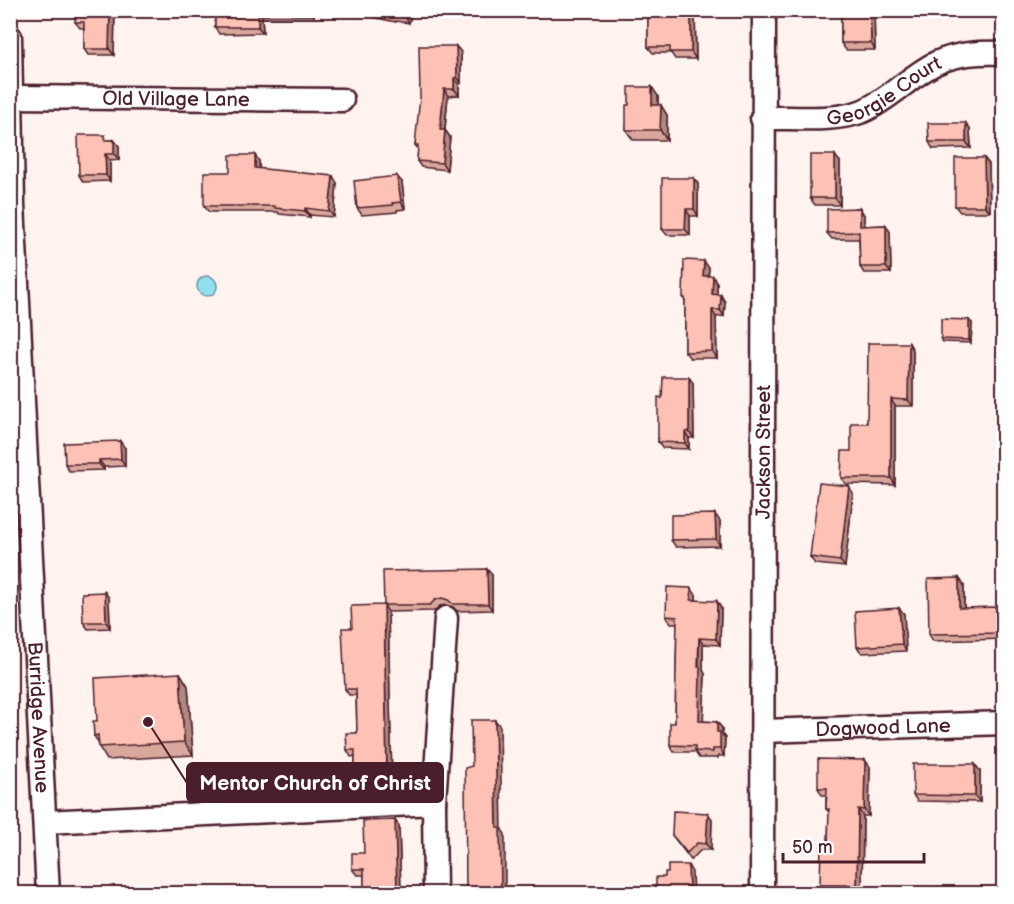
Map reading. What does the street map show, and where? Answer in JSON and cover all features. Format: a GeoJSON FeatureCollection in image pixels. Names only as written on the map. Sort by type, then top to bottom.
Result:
{"type":"FeatureCollection","features":[{"type":"Feature","properties":{"kind":"street","name":"Jackson Street"},"geometry":{"type":"LineString","coordinates":[[762,894],[764,10]]}},
{"type":"Feature","properties":{"kind":"street","name":"Burridge Avenue"},"geometry":{"type":"LineString","coordinates":[[10,37],[13,204],[48,894]]}},
{"type":"Feature","properties":{"kind":"street","name":"Georgie Court"},"geometry":{"type":"LineString","coordinates":[[762,118],[843,117],[863,111],[882,100],[936,63],[967,53],[1004,53]]}},
{"type":"Feature","properties":{"kind":"street","name":"Old Village Lane"},"geometry":{"type":"LineString","coordinates":[[11,97],[342,100]]}},
{"type":"Feature","properties":{"kind":"street"},"geometry":{"type":"LineString","coordinates":[[435,894],[434,803],[446,618]]}},
{"type":"Feature","properties":{"kind":"street","name":"Dogwood Lane"},"geometry":{"type":"LineString","coordinates":[[763,731],[1004,723]]}},
{"type":"Feature","properties":{"kind":"street"},"geometry":{"type":"LineString","coordinates":[[45,822],[434,803]]}},
{"type":"Feature","properties":{"kind":"water"},"geometry":{"type":"Polygon","coordinates":[[[203,276],[211,276],[217,282],[217,290],[211,296],[203,296],[197,290],[197,282],[203,276]]]}},
{"type":"Feature","properties":{"kind":"building"},"geometry":{"type":"Polygon","coordinates":[[[75,10],[110,10],[109,49],[84,49],[84,22],[75,22],[75,10]]]}},
{"type":"Feature","properties":{"kind":"building"},"geometry":{"type":"Polygon","coordinates":[[[215,10],[258,10],[258,27],[215,27],[215,10]]]}},
{"type":"Feature","properties":{"kind":"building"},"geometry":{"type":"Polygon","coordinates":[[[406,10],[405,17],[368,11],[406,10]]]}},
{"type":"Feature","properties":{"kind":"building"},"geometry":{"type":"Polygon","coordinates":[[[648,10],[691,10],[691,52],[670,52],[670,47],[648,47],[648,10]]]}},
{"type":"Feature","properties":{"kind":"building"},"geometry":{"type":"Polygon","coordinates":[[[841,10],[870,10],[871,43],[841,43],[841,10]]]}},
{"type":"Feature","properties":{"kind":"building"},"geometry":{"type":"Polygon","coordinates":[[[419,46],[456,46],[457,77],[454,78],[454,89],[444,89],[440,130],[445,130],[442,163],[417,161],[418,145],[415,145],[420,97],[419,46]]]}},
{"type":"Feature","properties":{"kind":"building"},"geometry":{"type":"Polygon","coordinates":[[[629,87],[652,87],[652,105],[661,105],[660,130],[626,130],[629,87]]]}},
{"type":"Feature","properties":{"kind":"building"},"geometry":{"type":"Polygon","coordinates":[[[928,123],[966,123],[966,142],[929,142],[928,123]]]}},
{"type":"Feature","properties":{"kind":"building"},"geometry":{"type":"Polygon","coordinates":[[[78,135],[105,135],[105,140],[114,140],[114,154],[105,154],[106,175],[79,175],[78,135]]]}},
{"type":"Feature","properties":{"kind":"building"},"geometry":{"type":"Polygon","coordinates":[[[230,155],[255,155],[255,168],[333,176],[329,211],[305,208],[305,211],[275,208],[275,206],[204,206],[204,172],[230,172],[230,155]]]}},
{"type":"Feature","properties":{"kind":"building"},"geometry":{"type":"Polygon","coordinates":[[[810,155],[835,155],[835,198],[810,198],[810,155]]]}},
{"type":"Feature","properties":{"kind":"building"},"geometry":{"type":"Polygon","coordinates":[[[955,158],[984,158],[985,206],[955,206],[955,158]]]}},
{"type":"Feature","properties":{"kind":"building"},"geometry":{"type":"Polygon","coordinates":[[[397,176],[401,202],[392,203],[393,205],[357,208],[354,181],[397,176]]]}},
{"type":"Feature","properties":{"kind":"building"},"geometry":{"type":"Polygon","coordinates":[[[662,178],[694,178],[694,209],[686,209],[685,229],[662,229],[662,178]]]}},
{"type":"Feature","properties":{"kind":"building"},"geometry":{"type":"Polygon","coordinates":[[[860,208],[860,226],[886,225],[886,267],[860,267],[859,232],[827,233],[827,209],[860,208]]]}},
{"type":"Feature","properties":{"kind":"building"},"geometry":{"type":"Polygon","coordinates":[[[684,260],[704,261],[703,276],[713,276],[712,294],[721,295],[720,310],[712,310],[712,351],[685,352],[684,260]]]}},
{"type":"Feature","properties":{"kind":"building"},"geometry":{"type":"Polygon","coordinates":[[[941,319],[969,320],[969,340],[941,339],[941,319]]]}},
{"type":"Feature","properties":{"kind":"building"},"geometry":{"type":"Polygon","coordinates":[[[868,343],[909,343],[908,400],[891,399],[891,478],[841,478],[842,451],[851,451],[851,423],[867,423],[868,343]]]}},
{"type":"Feature","properties":{"kind":"building"},"geometry":{"type":"Polygon","coordinates":[[[663,377],[689,377],[689,432],[685,432],[685,443],[658,442],[658,397],[662,398],[663,377]]]}},
{"type":"Feature","properties":{"kind":"building"},"geometry":{"type":"Polygon","coordinates":[[[120,441],[121,459],[99,460],[99,464],[65,464],[64,443],[120,441]]]}},
{"type":"Feature","properties":{"kind":"building"},"geometry":{"type":"Polygon","coordinates":[[[819,483],[849,486],[840,561],[810,557],[819,483]]]}},
{"type":"Feature","properties":{"kind":"building"},"geometry":{"type":"Polygon","coordinates":[[[715,514],[716,539],[671,540],[671,515],[715,514]]]}},
{"type":"Feature","properties":{"kind":"building"},"geometry":{"type":"Polygon","coordinates":[[[487,569],[488,604],[453,604],[442,598],[430,605],[384,605],[383,571],[487,569]]]}},
{"type":"Feature","properties":{"kind":"building"},"geometry":{"type":"Polygon","coordinates":[[[959,578],[959,608],[1004,607],[1004,633],[929,634],[928,579],[959,578]]]}},
{"type":"Feature","properties":{"kind":"building"},"geometry":{"type":"Polygon","coordinates":[[[667,587],[691,588],[691,600],[717,601],[716,639],[699,638],[698,667],[700,667],[699,721],[717,722],[717,732],[720,732],[720,749],[713,749],[713,752],[695,751],[695,746],[670,745],[670,723],[675,723],[677,617],[666,616],[667,587]]]}},
{"type":"Feature","properties":{"kind":"building"},"geometry":{"type":"Polygon","coordinates":[[[105,592],[106,622],[83,622],[82,593],[105,592]]]}},
{"type":"Feature","properties":{"kind":"building"},"geometry":{"type":"Polygon","coordinates":[[[384,605],[387,777],[355,777],[355,750],[347,750],[346,733],[357,733],[356,689],[345,689],[342,628],[352,628],[351,606],[384,605]]]}},
{"type":"Feature","properties":{"kind":"building"},"geometry":{"type":"Polygon","coordinates":[[[899,608],[902,644],[857,647],[855,611],[899,608]]]}},
{"type":"Feature","properties":{"kind":"building"},"geometry":{"type":"Polygon","coordinates":[[[180,673],[184,742],[99,747],[98,735],[94,736],[93,721],[97,721],[95,678],[180,673]]]}},
{"type":"Feature","properties":{"kind":"building"},"geometry":{"type":"Polygon","coordinates":[[[471,720],[495,720],[501,894],[466,894],[465,768],[472,766],[471,720]]]}},
{"type":"Feature","properties":{"kind":"building"},"geometry":{"type":"Polygon","coordinates":[[[818,759],[865,760],[864,810],[858,809],[857,885],[820,885],[821,844],[828,844],[829,809],[826,809],[827,788],[818,788],[818,759]]]}},
{"type":"Feature","properties":{"kind":"building"},"geometry":{"type":"Polygon","coordinates":[[[913,764],[975,764],[975,796],[913,795],[913,764]]]}},
{"type":"Feature","properties":{"kind":"building"},"geometry":{"type":"Polygon","coordinates":[[[997,783],[1004,783],[1004,807],[998,807],[997,783]]]}},
{"type":"Feature","properties":{"kind":"building"},"geometry":{"type":"Polygon","coordinates":[[[673,811],[708,813],[706,844],[697,843],[687,853],[672,835],[673,811]]]}},
{"type":"Feature","properties":{"kind":"building"},"geometry":{"type":"Polygon","coordinates":[[[395,820],[397,894],[364,894],[364,869],[352,869],[352,853],[364,853],[363,821],[395,820]]]}},
{"type":"Feature","properties":{"kind":"building"},"geometry":{"type":"Polygon","coordinates":[[[668,865],[688,865],[689,894],[656,894],[656,877],[665,877],[668,865]]]}},
{"type":"Feature","properties":{"kind":"place","name":"Mentor Church of Christ"},"geometry":{"type":"Point","coordinates":[148,722]}}]}
